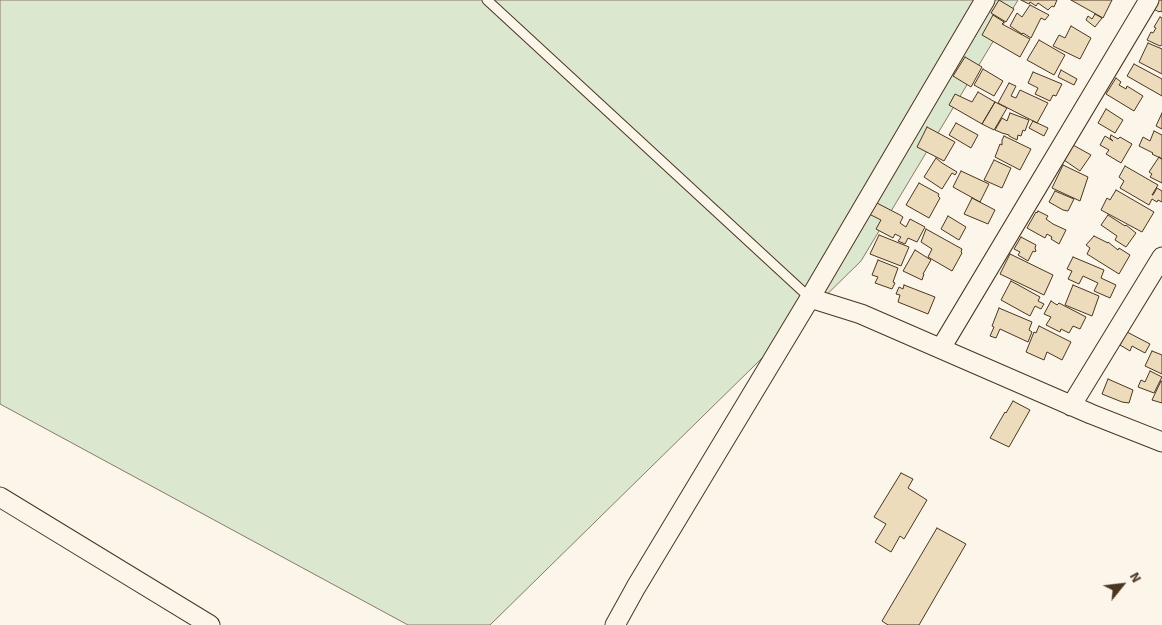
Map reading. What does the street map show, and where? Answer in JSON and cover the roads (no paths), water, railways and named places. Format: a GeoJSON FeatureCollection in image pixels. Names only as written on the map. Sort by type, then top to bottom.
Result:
{"type":"FeatureCollection","features":[{"type":"Feature","properties":{"kind":"street"},"geometry":{"type":"LineString","coordinates":[[615,625],[985,0]]}},
{"type":"Feature","properties":{"kind":"street"},"geometry":{"type":"LineString","coordinates":[[941,348],[1149,0]]}},
{"type":"Feature","properties":{"kind":"street"},"geometry":{"type":"LineString","coordinates":[[1071,406],[1162,257]]}},
{"type":"Feature","properties":{"kind":"street"},"geometry":{"type":"LineString","coordinates":[[810,298],[861,314],[1071,406],[1162,442]]}},
{"type":"Feature","properties":{"kind":"street"},"geometry":{"type":"LineString","coordinates":[[0,497],[210,625]]}},
{"type":"Feature","properties":{"kind":"lane"},"geometry":{"type":"LineString","coordinates":[[486,0],[810,298]]}}]}
